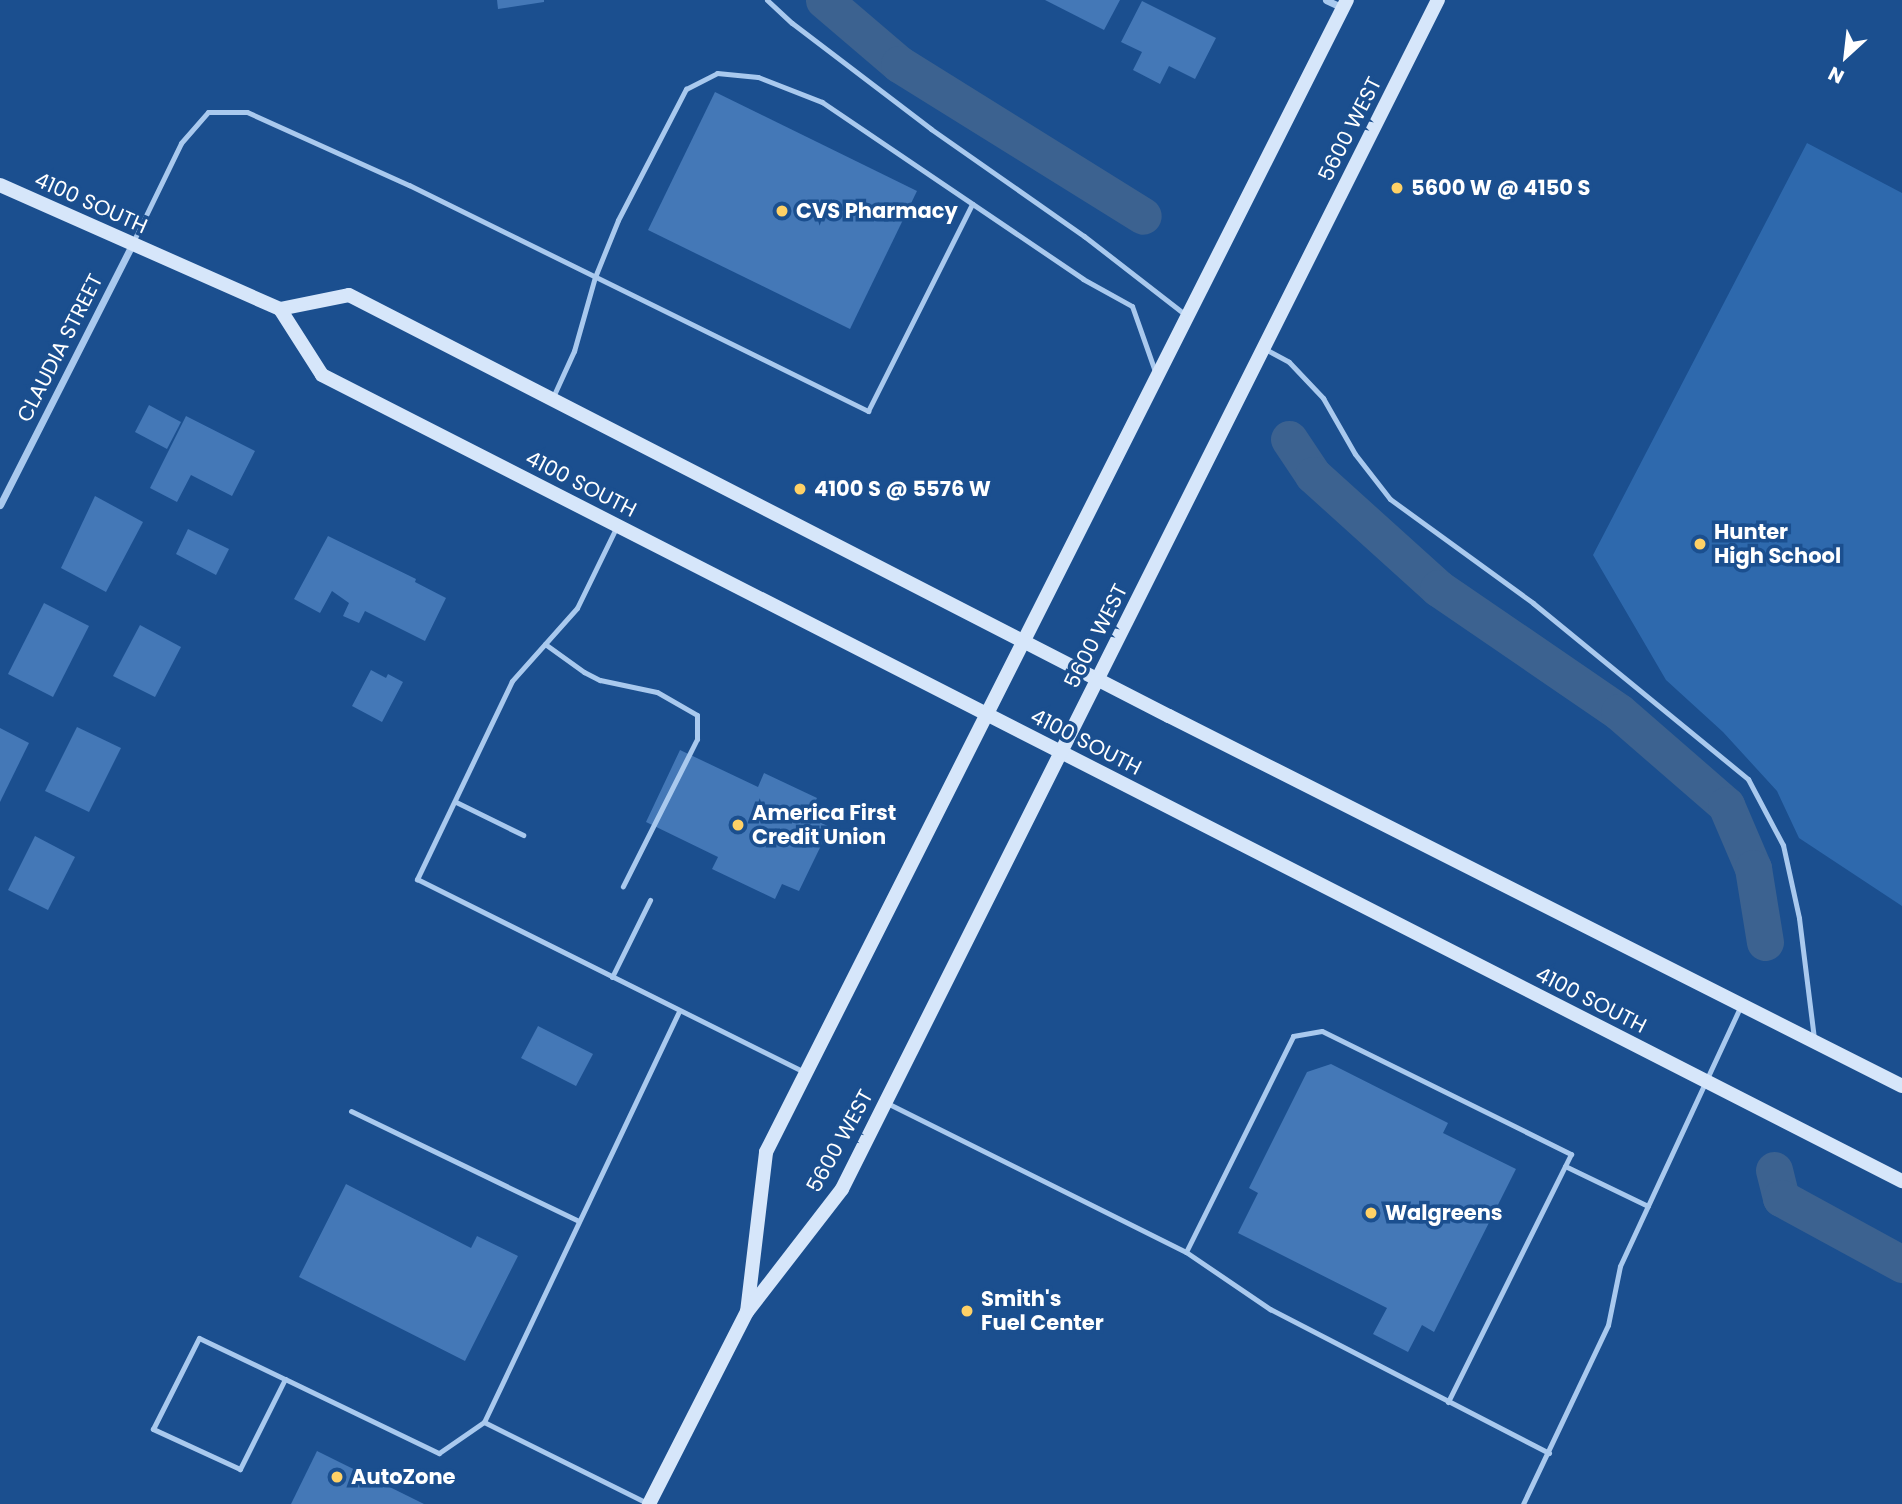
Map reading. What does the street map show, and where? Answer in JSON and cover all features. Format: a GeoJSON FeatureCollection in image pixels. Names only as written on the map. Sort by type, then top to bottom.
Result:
{"type":"FeatureCollection","features":[{"type":"Feature","properties":{"kind":"main road","name":"5600 WEST"},"geometry":{"type":"LineString","coordinates":[[649,1504],[747,1312],[842,1189],[1438,0]]}},
{"type":"Feature","properties":{"kind":"main road","name":"5600 WEST"},"geometry":{"type":"LineString","coordinates":[[747,1312],[766,1152],[1345,4]]}},
{"type":"Feature","properties":{"kind":"main road","name":"4100 SOUTH"},"geometry":{"type":"LineString","coordinates":[[0,185],[280,309],[322,375],[1902,1181]]}},
{"type":"Feature","properties":{"kind":"main road"},"geometry":{"type":"LineString","coordinates":[[280,309],[349,295],[1023,641],[1902,1086]]}},
{"type":"Feature","properties":{"kind":"street"},"geometry":{"type":"LineString","coordinates":[[1326,0],[1345,4]]}},
{"type":"Feature","properties":{"kind":"street","name":"CLAUDIA STREET"},"geometry":{"type":"LineString","coordinates":[[0,505],[132,245]]}},
{"type":"Feature","properties":{"kind":"lane"},"geometry":{"type":"LineString","coordinates":[[767,0],[792,23],[931,129],[1084,236],[1187,316]]}},
{"type":"Feature","properties":{"kind":"lane"},"geometry":{"type":"LineString","coordinates":[[551,400],[574,351],[595,277],[618,220],[686,89],[717,73],[758,77],[822,102],[940,179],[972,204],[1083,279],[1132,306],[1157,376]]}},
{"type":"Feature","properties":{"kind":"lane"},"geometry":{"type":"LineString","coordinates":[[132,245],[181,143],[208,112],[247,112],[409,185],[868,411],[972,204]]}},
{"type":"Feature","properties":{"kind":"lane"},"geometry":{"type":"LineString","coordinates":[[1263,347],[1289,362],[1323,398],[1355,454],[1390,499],[1533,603],[1748,779],[1783,845],[1798,918],[1814,1042]]}},
{"type":"Feature","properties":{"kind":"lane"},"geometry":{"type":"LineString","coordinates":[[617,526],[577,608],[512,681],[417,879],[806,1073]]}},
{"type":"Feature","properties":{"kind":"lane"},"geometry":{"type":"LineString","coordinates":[[545,644],[584,673],[600,680],[657,692],[697,715],[697,739],[623,886]]}},
{"type":"Feature","properties":{"kind":"lane"},"geometry":{"type":"LineString","coordinates":[[456,802],[523,835]]}},
{"type":"Feature","properties":{"kind":"lane"},"geometry":{"type":"LineString","coordinates":[[611,976],[650,900]]}},
{"type":"Feature","properties":{"kind":"lane"},"geometry":{"type":"LineString","coordinates":[[1523,1504],[1608,1325],[1620,1266],[1741,1005]]}},
{"type":"Feature","properties":{"kind":"lane"},"geometry":{"type":"LineString","coordinates":[[285,1379],[240,1469],[153,1429],[199,1338],[285,1379],[439,1453],[484,1422],[680,1011]]}},
{"type":"Feature","properties":{"kind":"lane"},"geometry":{"type":"LineString","coordinates":[[1186,1252],[1293,1036],[1322,1031],[1571,1154],[1448,1402]]}},
{"type":"Feature","properties":{"kind":"lane"},"geometry":{"type":"LineString","coordinates":[[886,1102],[1186,1252],[1270,1309],[1549,1453]]}},
{"type":"Feature","properties":{"kind":"lane"},"geometry":{"type":"LineString","coordinates":[[351,1111],[579,1221]]}},
{"type":"Feature","properties":{"kind":"lane"},"geometry":{"type":"LineString","coordinates":[[1565,1166],[1648,1206]]}},
{"type":"Feature","properties":{"kind":"lane"},"geometry":{"type":"LineString","coordinates":[[484,1422],[649,1504]]}},
{"type":"Feature","properties":{"kind":"shaded area"},"geometry":{"type":"Polygon","coordinates":[[[1807,143],[1902,193],[1902,906],[1799,838],[1777,791],[1723,732],[1666,680],[1593,555],[1807,143]]]}},
{"type":"Feature","properties":{"kind":"building"},"geometry":{"type":"Polygon","coordinates":[[[497,0],[544,0],[544,2],[498,9],[497,0]]]}},
{"type":"Feature","properties":{"kind":"building"},"geometry":{"type":"Polygon","coordinates":[[[1045,0],[1120,0],[1104,30],[1045,0]]]}},
{"type":"Feature","properties":{"kind":"building"},"geometry":{"type":"Polygon","coordinates":[[[1142,1],[1216,38],[1195,79],[1169,66],[1160,84],[1133,70],[1142,52],[1121,42],[1142,1]]]}},
{"type":"Feature","properties":{"kind":"building","name":"CVS Pharmacy"},"geometry":{"type":"Polygon","coordinates":[[[715,92],[917,191],[850,329],[648,230],[715,92]]]}},
{"type":"Feature","properties":{"kind":"building"},"geometry":{"type":"Polygon","coordinates":[[[149,405],[181,422],[167,449],[135,432],[149,405]]]}},
{"type":"Feature","properties":{"kind":"building"},"geometry":{"type":"Polygon","coordinates":[[[186,416],[255,451],[232,496],[191,475],[177,502],[150,488],[186,416]]]}},
{"type":"Feature","properties":{"kind":"building"},"geometry":{"type":"Polygon","coordinates":[[[95,496],[143,522],[106,592],[61,568],[95,496]]]}},
{"type":"Feature","properties":{"kind":"building"},"geometry":{"type":"Polygon","coordinates":[[[188,529],[229,549],[216,575],[176,554],[188,529]]]}},
{"type":"Feature","properties":{"kind":"building"},"geometry":{"type":"Polygon","coordinates":[[[328,536],[416,579],[415,582],[446,598],[425,641],[365,611],[359,623],[343,616],[349,603],[332,591],[320,613],[294,599],[328,536]]]}},
{"type":"Feature","properties":{"kind":"building"},"geometry":{"type":"Polygon","coordinates":[[[44,603],[89,626],[53,697],[8,674],[44,603]]]}},
{"type":"Feature","properties":{"kind":"building"},"geometry":{"type":"Polygon","coordinates":[[[140,625],[181,647],[155,697],[113,676],[140,625]]]}},
{"type":"Feature","properties":{"kind":"building"},"geometry":{"type":"Polygon","coordinates":[[[371,670],[386,678],[388,674],[403,682],[382,722],[352,706],[371,670]]]}},
{"type":"Feature","properties":{"kind":"building"},"geometry":{"type":"Polygon","coordinates":[[[77,727],[121,748],[89,812],[45,791],[77,727]]]}},
{"type":"Feature","properties":{"kind":"building"},"geometry":{"type":"Polygon","coordinates":[[[0,728],[29,743],[0,802],[0,728]]]}},
{"type":"Feature","properties":{"kind":"building","name":"America First Credit Union"},"geometry":{"type":"Polygon","coordinates":[[[680,750],[758,787],[764,773],[817,798],[808,817],[830,827],[799,891],[782,884],[775,899],[712,869],[718,857],[646,822],[680,750]]]}},
{"type":"Feature","properties":{"kind":"building"},"geometry":{"type":"Polygon","coordinates":[[[35,836],[75,857],[48,910],[8,890],[35,836]]]}},
{"type":"Feature","properties":{"kind":"building"},"geometry":{"type":"Polygon","coordinates":[[[538,1026],[593,1054],[576,1086],[521,1058],[538,1026]]]}},
{"type":"Feature","properties":{"kind":"building","name":"Walgreens"},"geometry":{"type":"Polygon","coordinates":[[[1331,1064],[1448,1123],[1443,1133],[1516,1169],[1434,1332],[1422,1325],[1408,1352],[1373,1334],[1387,1308],[1238,1233],[1258,1193],[1249,1188],[1307,1072],[1331,1064]]]}},
{"type":"Feature","properties":{"kind":"building"},"geometry":{"type":"Polygon","coordinates":[[[346,1184],[471,1248],[477,1236],[518,1256],[465,1361],[299,1277],[346,1184]]]}},
{"type":"Feature","properties":{"kind":"building","name":"AutoZone"},"geometry":{"type":"Polygon","coordinates":[[[317,1451],[424,1504],[291,1504],[317,1451]]]}},
{"type":"Feature","properties":{"kind":"waterway"},"geometry":{"type":"LineString","coordinates":[[824,0],[899,64],[1143,216]]}},
{"type":"Feature","properties":{"kind":"waterway"},"geometry":{"type":"LineString","coordinates":[[1289,439],[1313,475],[1438,588],[1619,712],[1726,805],[1753,868],[1765,942]]}},
{"type":"Feature","properties":{"kind":"waterway"},"geometry":{"type":"LineString","coordinates":[[1774,1170],[1781,1198],[1902,1264]]}},
{"type":"Feature","properties":{"kind":"place","name":"5600 W @ 4150 S"},"geometry":{"type":"Point","coordinates":[1397,188]}},
{"type":"Feature","properties":{"kind":"place","name":"CVS Pharmacy"},"geometry":{"type":"Point","coordinates":[782,211]}},
{"type":"Feature","properties":{"kind":"place","name":"4100 S @ 5576 W"},"geometry":{"type":"Point","coordinates":[800,489]}},
{"type":"Feature","properties":{"kind":"place","name":"Hunter High School"},"geometry":{"type":"Point","coordinates":[1700,544]}},
{"type":"Feature","properties":{"kind":"place","name":"America First Credit Union"},"geometry":{"type":"Point","coordinates":[738,825]}},
{"type":"Feature","properties":{"kind":"place","name":"Walgreens"},"geometry":{"type":"Point","coordinates":[1371,1213]}},
{"type":"Feature","properties":{"kind":"place","name":"Smith's Fuel Center"},"geometry":{"type":"Point","coordinates":[967,1311]}},
{"type":"Feature","properties":{"kind":"place","name":"AutoZone"},"geometry":{"type":"Point","coordinates":[337,1477]}}]}
